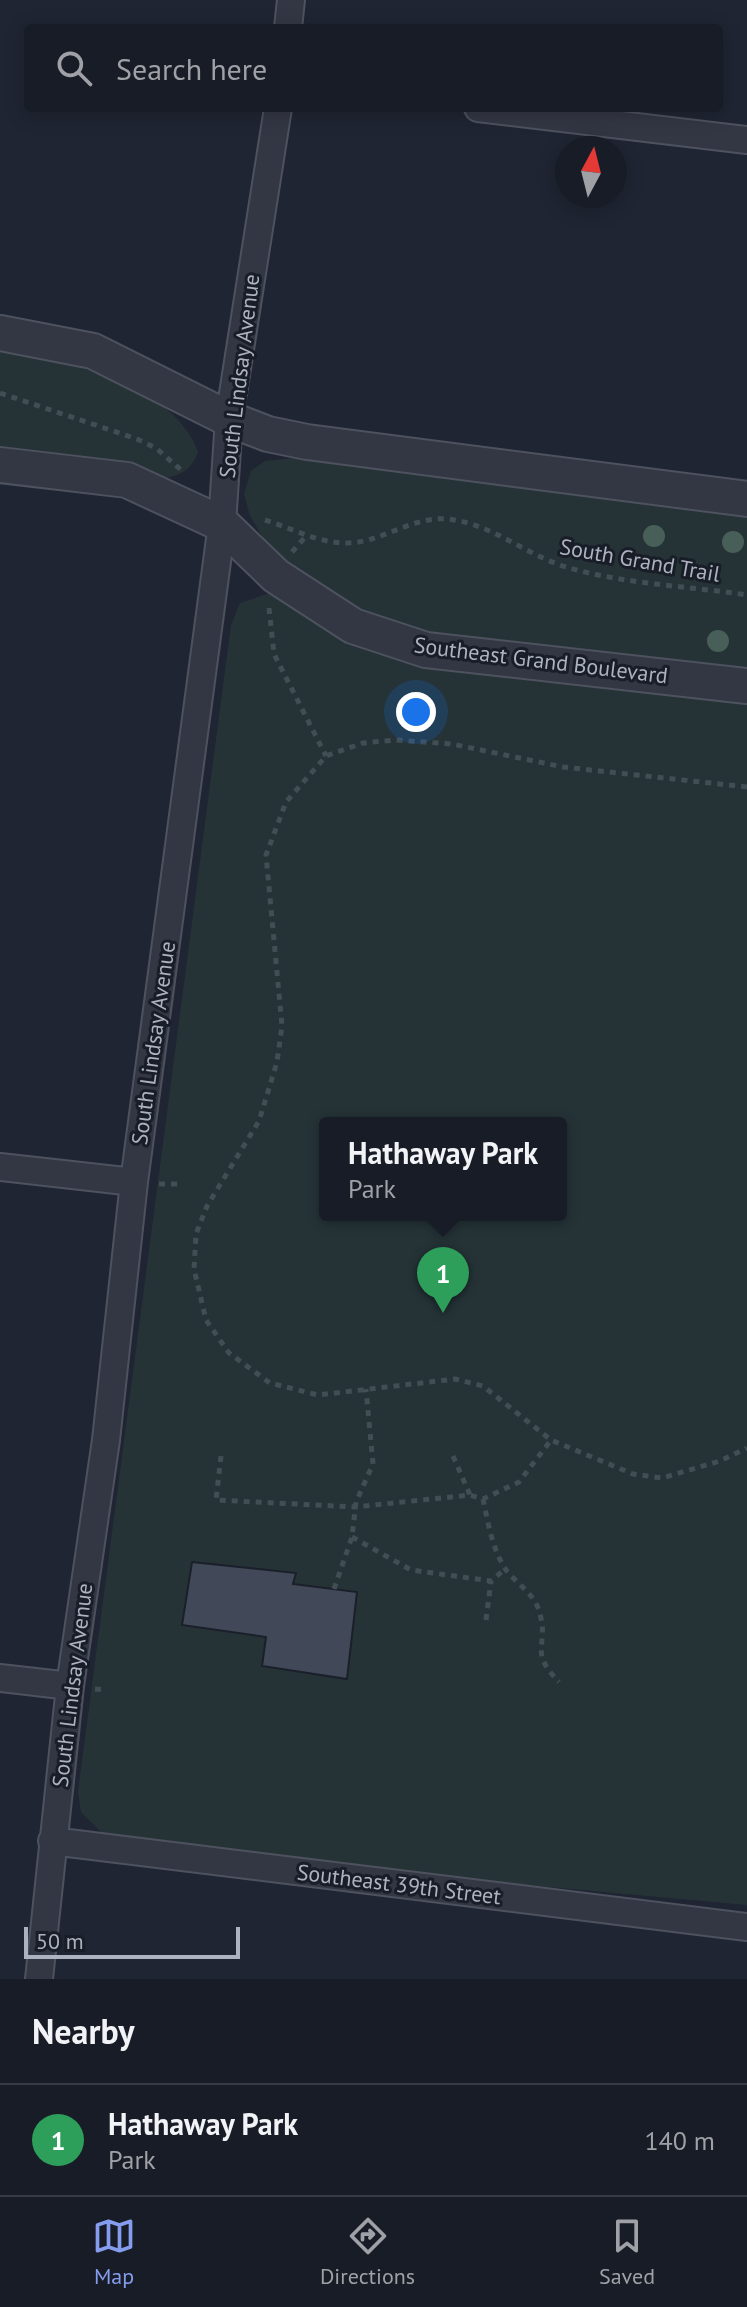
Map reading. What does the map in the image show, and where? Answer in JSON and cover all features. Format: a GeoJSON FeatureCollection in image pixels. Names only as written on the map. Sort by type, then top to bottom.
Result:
{"type":"FeatureCollection","features":[{"type":"Feature","properties":{"kind":"street"},"geometry":{"type":"LineString","coordinates":[[288,24],[291,0]]}},
{"type":"Feature","properties":{"kind":"street","name":"South Lindsay Avenue"},"geometry":{"type":"LineString","coordinates":[[39,1979],[70,1686],[106,1440],[134,1182],[223,511],[229,419],[277,112]]}},
{"type":"Feature","properties":{"kind":"street"},"geometry":{"type":"LineString","coordinates":[[512,112],[747,140]]}},
{"type":"Feature","properties":{"kind":"street"},"geometry":{"type":"LineString","coordinates":[[0,333],[93,351],[229,419],[268,434],[307,442],[747,499]]}},
{"type":"Feature","properties":{"kind":"street","name":"Southeast Grand Boulevard"},"geometry":{"type":"LineString","coordinates":[[0,465],[127,480],[223,511],[276,576],[353,626],[426,650],[747,686]]}},
{"type":"Feature","properties":{"kind":"street"},"geometry":{"type":"LineString","coordinates":[[0,1167],[134,1182]]}},
{"type":"Feature","properties":{"kind":"street"},"geometry":{"type":"LineString","coordinates":[[0,1678],[70,1686]]}},
{"type":"Feature","properties":{"kind":"street","name":"Southeast 39th Street"},"geometry":{"type":"LineString","coordinates":[[52,1841],[747,1927]]}},
{"type":"Feature","properties":{"kind":"path"},"geometry":{"type":"LineString","coordinates":[[0,393],[137,439],[156,448],[184,473]]}},
{"type":"Feature","properties":{"kind":"path","name":"South Grand Trail"},"geometry":{"type":"LineString","coordinates":[[223,511],[347,543],[426,521],[446,519],[491,530],[544,559],[583,571],[747,595]]}},
{"type":"Feature","properties":{"kind":"path"},"geometry":{"type":"LineString","coordinates":[[307,535],[276,576],[270,593],[269,627],[274,654],[326,756]]}},
{"type":"Feature","properties":{"kind":"path"},"geometry":{"type":"LineString","coordinates":[[747,787],[563,767],[452,744],[384,741],[363,743],[326,756],[286,802],[266,855],[282,1026],[277,1062],[259,1121],[196,1234],[194,1269],[206,1320],[229,1353],[270,1383],[318,1395],[455,1379],[483,1386],[551,1440],[633,1474],[662,1478],[720,1461],[747,1448]]}},
{"type":"Feature","properties":{"kind":"path"},"geometry":{"type":"LineString","coordinates":[[334,1589],[352,1537],[355,1507],[373,1464],[366,1389]]}},
{"type":"Feature","properties":{"kind":"path"},"geometry":{"type":"LineString","coordinates":[[221,1456],[216,1500],[355,1507],[470,1495],[483,1499],[519,1482],[551,1440]]}},
{"type":"Feature","properties":{"kind":"path"},"geometry":{"type":"LineString","coordinates":[[453,1456],[470,1495]]}},
{"type":"Feature","properties":{"kind":"path"},"geometry":{"type":"LineString","coordinates":[[483,1499],[489,1529],[505,1569],[532,1597],[540,1613],[540,1655],[543,1665],[559,1682]]}},
{"type":"Feature","properties":{"kind":"path"},"geometry":{"type":"LineString","coordinates":[[352,1537],[411,1570],[491,1581]]}},
{"type":"Feature","properties":{"kind":"path"},"geometry":{"type":"LineString","coordinates":[[486,1620],[491,1581],[505,1569]]}},
{"type":"Feature","properties":{"kind":"shaded area"},"geometry":{"type":"Polygon","coordinates":[[[0,352],[84,369],[142,392],[185,428],[198,452],[195,459],[183,472],[158,478],[0,451],[0,352]]]}},
{"type":"Feature","properties":{"kind":"shaded area"},"geometry":{"type":"Polygon","coordinates":[[[295,458],[747,517],[747,671],[431,635],[352,610],[283,562],[268,546],[250,516],[244,494],[251,471],[265,461],[295,458]]]}},
{"type":"Feature","properties":{"kind":"shaded area"},"geometry":{"type":"Polygon","coordinates":[[[270,593],[337,638],[421,665],[747,703],[747,1905],[527,1885],[104,1835],[81,1812],[78,1792],[231,625],[240,603],[270,593]]]}},
{"type":"Feature","properties":{"kind":"building"},"geometry":{"type":"Polygon","coordinates":[[[192,1562],[296,1573],[293,1584],[357,1592],[347,1679],[262,1666],[266,1637],[182,1625],[192,1562]]]}},
{"type":"Feature","properties":{"kind":"place","name":"Hathaway Park"},"geometry":{"type":"Point","coordinates":[443,1313]}}]}
